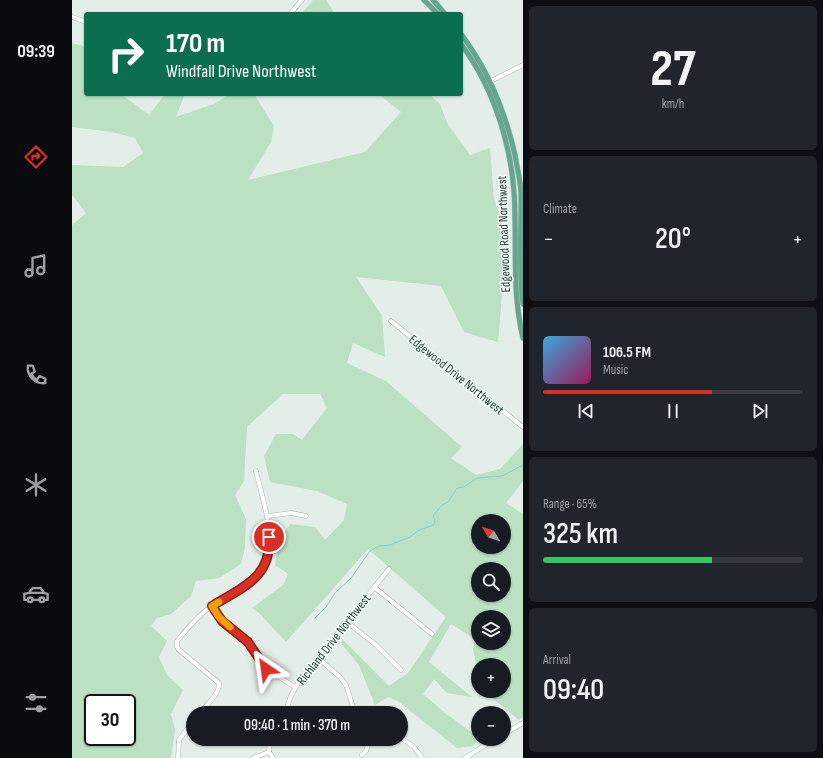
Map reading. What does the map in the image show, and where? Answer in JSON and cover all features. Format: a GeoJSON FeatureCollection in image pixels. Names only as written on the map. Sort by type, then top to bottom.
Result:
{"type":"FeatureCollection","features":[{"type":"Feature","properties":{"kind":"main road"},"geometry":{"type":"LineString","coordinates":[[424,0],[436,12]]}},
{"type":"Feature","properties":{"kind":"main road"},"geometry":{"type":"LineString","coordinates":[[433,0],[443,12]]}},
{"type":"Feature","properties":{"kind":"main road","name":"Edgewood Road Northwest"},"geometry":{"type":"LineString","coordinates":[[463,37],[490,81],[512,141],[521,189],[521,286],[523,304]]}},
{"type":"Feature","properties":{"kind":"main road","name":"Edgewood Road Northwest"},"geometry":{"type":"LineString","coordinates":[[463,47],[475,65],[500,122],[512,170],[515,215],[515,287],[518,315],[523,338]]}},
{"type":"Feature","properties":{"kind":"street"},"geometry":{"type":"LineString","coordinates":[[292,12],[302,0]]}},
{"type":"Feature","properties":{"kind":"street"},"geometry":{"type":"LineString","coordinates":[[72,17],[84,21]]}},
{"type":"Feature","properties":{"kind":"street"},"geometry":{"type":"LineString","coordinates":[[484,84],[523,65]]}},
{"type":"Feature","properties":{"kind":"street","name":"Edgewood Drive Northwest"},"geometry":{"type":"LineString","coordinates":[[391,321],[523,427]]}},
{"type":"Feature","properties":{"kind":"street"},"geometry":{"type":"LineString","coordinates":[[206,706],[217,692],[219,683],[179,650],[177,647],[177,642],[204,612],[252,582],[262,571],[267,562],[269,552],[268,516],[256,471]]}},
{"type":"Feature","properties":{"kind":"street"},"geometry":{"type":"LineString","coordinates":[[268,516],[291,513],[306,516]]}},
{"type":"Feature","properties":{"kind":"street","name":"Richland Drive Northwest"},"geometry":{"type":"LineString","coordinates":[[288,706],[295,687],[389,569]]}},
{"type":"Feature","properties":{"kind":"street"},"geometry":{"type":"LineString","coordinates":[[374,587],[432,634]]}},
{"type":"Feature","properties":{"kind":"street"},"geometry":{"type":"LineString","coordinates":[[212,606],[222,621],[248,642],[266,669],[295,687]]}},
{"type":"Feature","properties":{"kind":"street"},"geometry":{"type":"LineString","coordinates":[[347,622],[376,645],[401,670]]}},
{"type":"Feature","properties":{"kind":"street"},"geometry":{"type":"LineString","coordinates":[[318,658],[340,677],[346,685],[353,706]]}},
{"type":"Feature","properties":{"kind":"street"},"geometry":{"type":"LineString","coordinates":[[511,730],[523,723]]}},
{"type":"Feature","properties":{"kind":"street"},"geometry":{"type":"LineString","coordinates":[[178,758],[178,740],[186,730]]}},
{"type":"Feature","properties":{"kind":"street"},"geometry":{"type":"LineString","coordinates":[[408,742],[414,746],[422,758]]}},
{"type":"Feature","properties":{"kind":"street"},"geometry":{"type":"LineString","coordinates":[[270,746],[270,752],[273,758]]}},
{"type":"Feature","properties":{"kind":"street"},"geometry":{"type":"LineString","coordinates":[[362,755],[366,751],[368,746]]}},
{"type":"Feature","properties":{"kind":"street"},"geometry":{"type":"LineString","coordinates":[[465,758],[484,746]]}},
{"type":"Feature","properties":{"kind":"street"},"geometry":{"type":"LineString","coordinates":[[253,758],[270,752]]}},
{"type":"Feature","properties":{"kind":"green space"},"geometry":{"type":"Polygon","coordinates":[[[313,0],[326,0],[334,12],[303,12],[313,0]]]}},
{"type":"Feature","properties":{"kind":"green space"},"geometry":{"type":"Polygon","coordinates":[[[72,43],[84,46],[84,96],[124,96],[149,115],[163,96],[184,96],[176,117],[214,104],[227,96],[255,96],[274,126],[271,142],[248,180],[365,152],[401,112],[381,96],[431,96],[440,104],[447,123],[470,155],[490,148],[494,200],[506,228],[498,342],[464,332],[441,286],[356,277],[382,316],[385,357],[353,343],[347,363],[386,381],[462,447],[451,458],[476,475],[500,469],[523,444],[523,481],[506,503],[523,514],[523,717],[519,720],[511,713],[511,706],[502,706],[492,698],[511,698],[511,658],[475,658],[473,650],[511,650],[511,610],[471,610],[471,636],[451,624],[429,662],[471,696],[447,693],[434,679],[423,694],[445,713],[471,732],[471,746],[473,746],[457,748],[408,709],[408,706],[404,706],[398,701],[388,697],[375,705],[359,665],[341,643],[343,640],[389,686],[408,673],[446,617],[368,549],[286,642],[259,613],[252,608],[283,585],[288,574],[275,565],[279,542],[290,524],[315,527],[325,540],[344,520],[347,504],[317,491],[270,482],[264,456],[276,434],[293,434],[302,440],[327,408],[320,394],[283,394],[247,427],[244,481],[235,495],[246,519],[245,547],[241,564],[219,578],[196,581],[191,596],[171,614],[157,618],[151,626],[167,641],[159,657],[167,675],[183,690],[171,714],[175,730],[171,758],[72,758],[72,225],[86,213],[72,195],[72,165],[123,167],[143,153],[135,138],[112,132],[72,127],[72,43]]]}},
{"type":"Feature","properties":{"kind":"waterway"},"geometry":{"type":"LineString","coordinates":[[315,618],[326,607],[335,593],[351,578],[370,551],[379,546],[390,545],[410,537],[419,530],[434,525],[435,520],[433,516],[442,505],[448,502],[457,488],[464,487],[477,478],[502,476],[523,465]]}},
{"type":"Feature","properties":{"kind":"slow traffic"},"geometry":{"type":"LineString","coordinates":[[219,602],[212,606],[222,621],[230,627]]}},
{"type":"Feature","properties":{"kind":"route"},"geometry":{"type":"LineString","coordinates":[[266,669],[248,642],[222,621],[212,606],[252,582],[258,576],[267,562],[270,546],[269,537]]}}]}
